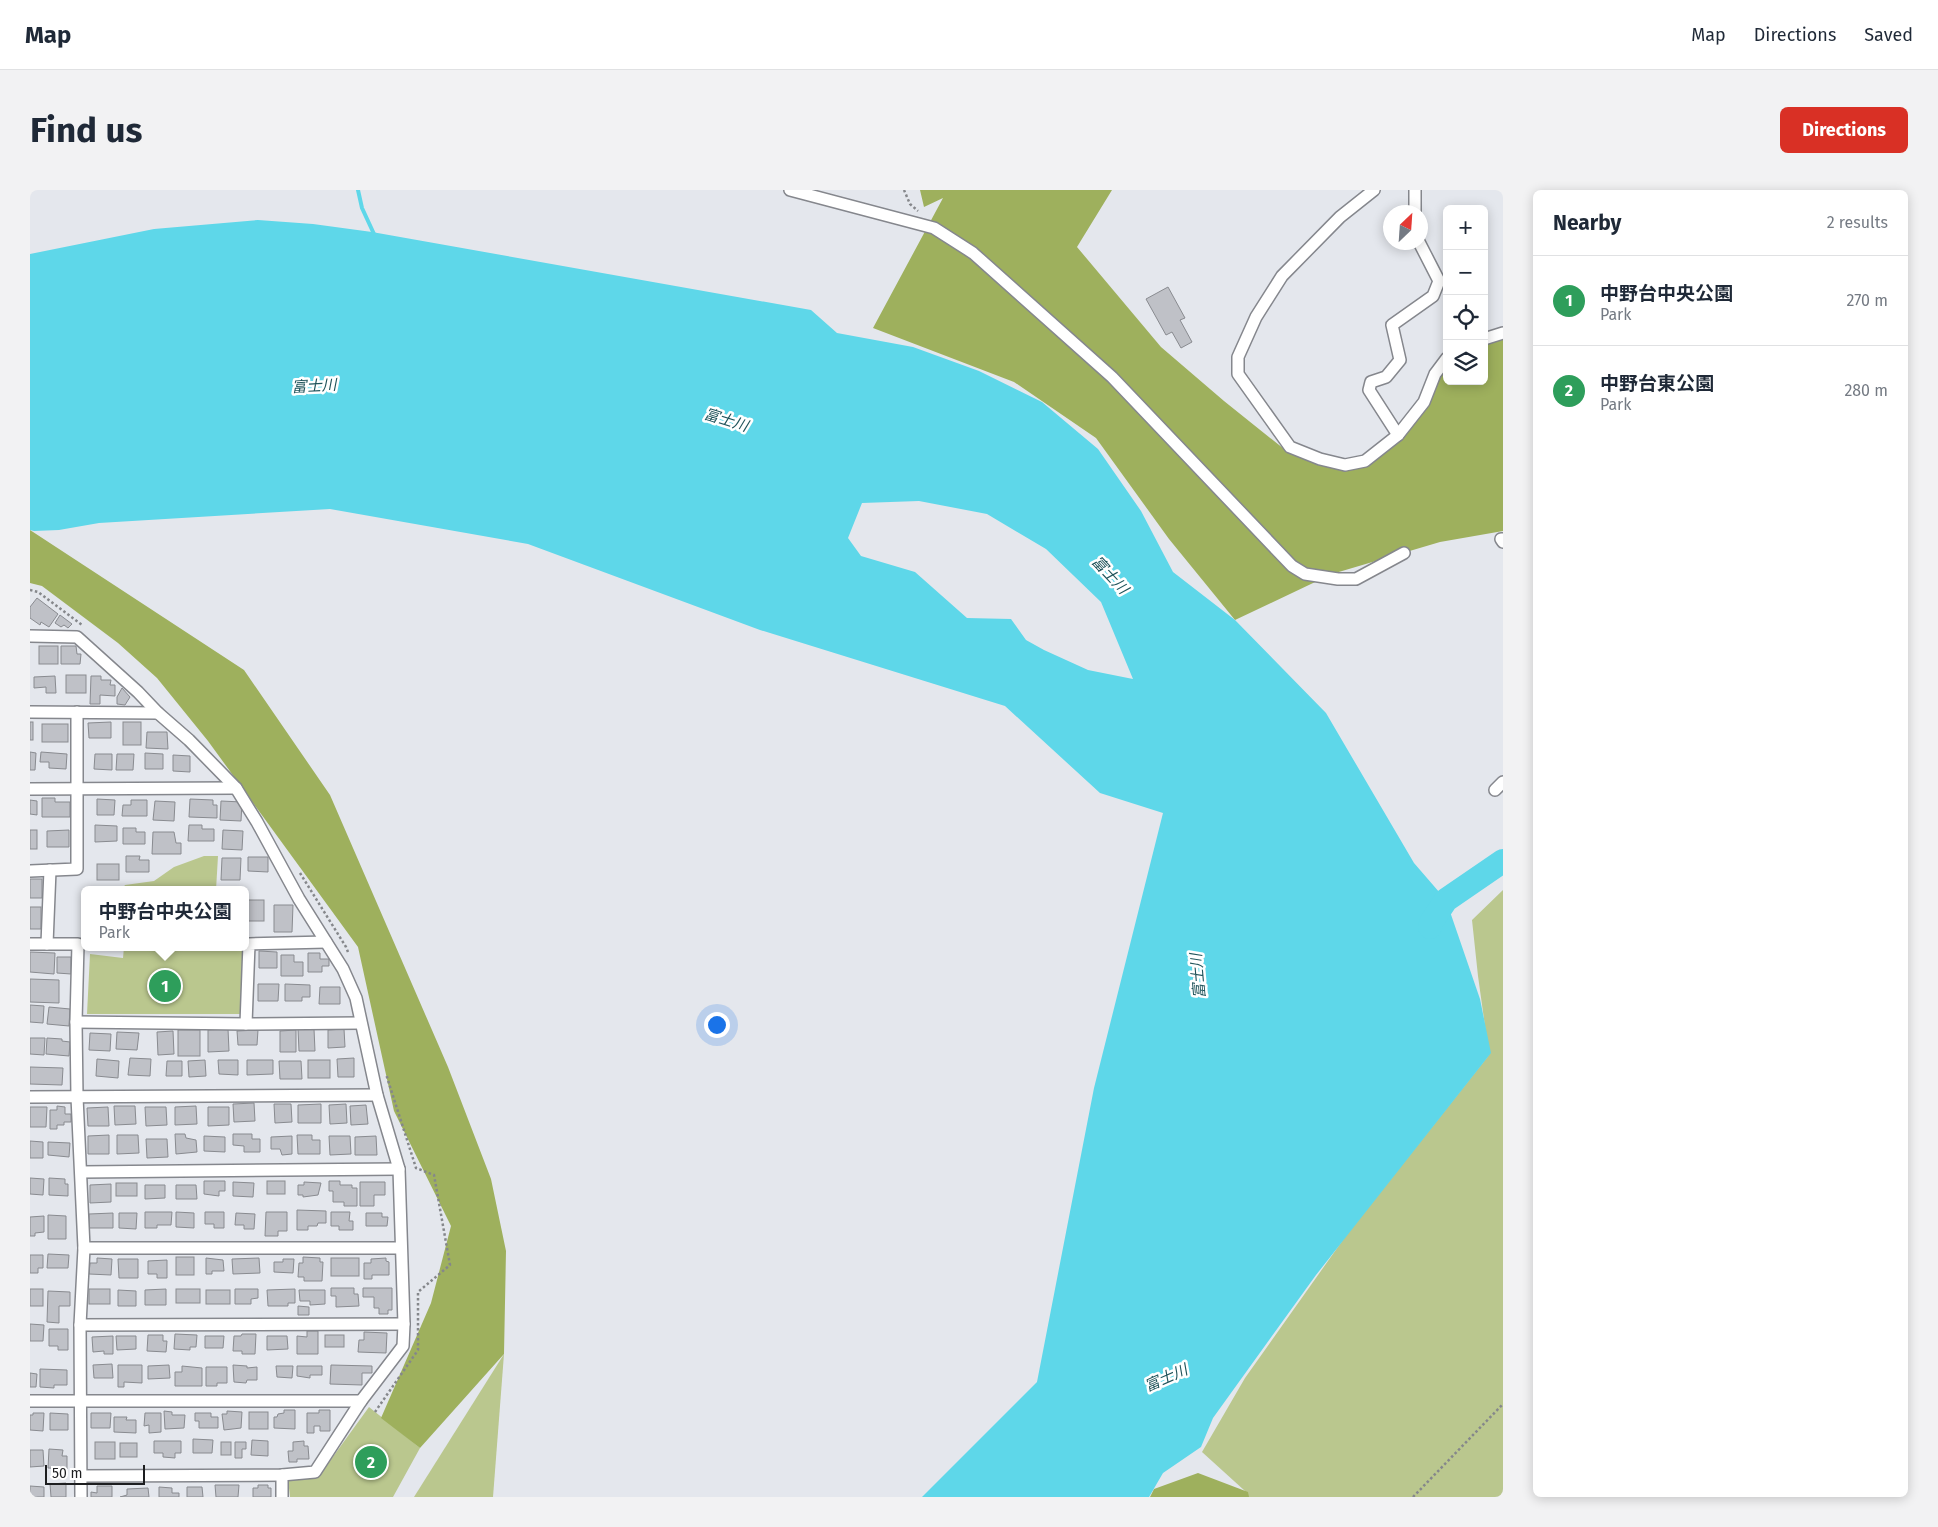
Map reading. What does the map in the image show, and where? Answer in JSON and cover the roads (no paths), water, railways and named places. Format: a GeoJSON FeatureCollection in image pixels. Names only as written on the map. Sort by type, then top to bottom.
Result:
{"type":"FeatureCollection","features":[{"type":"Feature","properties":{"kind":"street"},"geometry":{"type":"LineString","coordinates":[[790,190],[934,228],[973,253],[1112,377],[1292,566],[1305,574],[1338,579],[1356,579],[1404,553]]}},
{"type":"Feature","properties":{"kind":"street"},"geometry":{"type":"LineString","coordinates":[[1374,190],[1340,217],[1282,276],[1256,317],[1238,357],[1238,374],[1290,446],[1320,459],[1345,466],[1365,461],[1398,435],[1424,402],[1436,374],[1443,364]]}},
{"type":"Feature","properties":{"kind":"street"},"geometry":{"type":"LineString","coordinates":[[1415,190],[1415,205]]}},
{"type":"Feature","properties":{"kind":"street"},"geometry":{"type":"LineString","coordinates":[[1398,435],[1369,390],[1371,382],[1386,377],[1400,360],[1392,325],[1433,296],[1439,281],[1423,250]]}},
{"type":"Feature","properties":{"kind":"street"},"geometry":{"type":"LineString","coordinates":[[1488,338],[1503,333]]}},
{"type":"Feature","properties":{"kind":"street"},"geometry":{"type":"LineString","coordinates":[[30,636],[77,637],[189,740],[236,788],[343,970],[356,998],[377,1094],[399,1169],[403,1346],[361,1401],[315,1472],[282,1475],[81,1476]]}},
{"type":"Feature","properties":{"kind":"street"},"geometry":{"type":"LineString","coordinates":[[30,712],[158,713]]}},
{"type":"Feature","properties":{"kind":"street"},"geometry":{"type":"LineString","coordinates":[[30,871],[77,869],[77,712]]}},
{"type":"Feature","properties":{"kind":"street"},"geometry":{"type":"LineString","coordinates":[[30,789],[236,788]]}},
{"type":"Feature","properties":{"kind":"street"},"geometry":{"type":"LineString","coordinates":[[47,944],[50,870]]}},
{"type":"Feature","properties":{"kind":"street"},"geometry":{"type":"LineString","coordinates":[[249,944],[326,942]]}},
{"type":"Feature","properties":{"kind":"street"},"geometry":{"type":"LineString","coordinates":[[30,944],[78,944],[77,1097],[82,1172],[84,1248],[80,1324],[82,1402],[81,1497]]}},
{"type":"Feature","properties":{"kind":"street"},"geometry":{"type":"LineString","coordinates":[[246,1024],[249,951]]}},
{"type":"Feature","properties":{"kind":"street"},"geometry":{"type":"LineString","coordinates":[[76,1022],[360,1023]]}},
{"type":"Feature","properties":{"kind":"street"},"geometry":{"type":"LineString","coordinates":[[30,1097],[377,1094]]}},
{"type":"Feature","properties":{"kind":"street"},"geometry":{"type":"LineString","coordinates":[[82,1172],[399,1169]]}},
{"type":"Feature","properties":{"kind":"street"},"geometry":{"type":"LineString","coordinates":[[84,1248],[400,1248]]}},
{"type":"Feature","properties":{"kind":"street"},"geometry":{"type":"LineString","coordinates":[[80,1324],[404,1324]]}},
{"type":"Feature","properties":{"kind":"street"},"geometry":{"type":"LineString","coordinates":[[30,1400],[82,1402],[361,1401]]}},
{"type":"Feature","properties":{"kind":"street"},"geometry":{"type":"LineString","coordinates":[[282,1475],[282,1497]]}},
{"type":"Feature","properties":{"kind":"water","name":"富士川"},"geometry":{"type":"Polygon","coordinates":[[[258,220],[313,224],[372,232],[811,310],[837,333],[913,347],[979,371],[1042,402],[1098,449],[1141,511],[1173,572],[1235,620],[1326,713],[1414,863],[1446,900],[1480,999],[1491,1053],[1316,1275],[1213,1418],[1201,1447],[1163,1473],[1149,1497],[922,1497],[1037,1382],[1094,1088],[1163,813],[1100,793],[1005,706],[760,630],[528,544],[330,509],[99,523],[59,530],[30,530],[30,254],[154,229],[258,220]],[[919,501],[862,503],[848,538],[861,556],[915,572],[967,618],[1011,619],[1026,640],[1044,650],[1088,670],[1133,679],[1101,602],[1046,549],[987,514],[919,501]]]}},
{"type":"Feature","properties":{"kind":"waterway"},"geometry":{"type":"LineString","coordinates":[[358,190],[362,208],[374,234]]}},
{"type":"Feature","properties":{"kind":"waterway"},"geometry":{"type":"LineString","coordinates":[[1430,927],[1446,900],[1503,861]]}},
{"type":"Feature","properties":{"kind":"place","name":"中野台中央公園"},"geometry":{"type":"Point","coordinates":[165,986]}},
{"type":"Feature","properties":{"kind":"place","name":"中野台東公園"},"geometry":{"type":"Point","coordinates":[371,1462]}}]}
